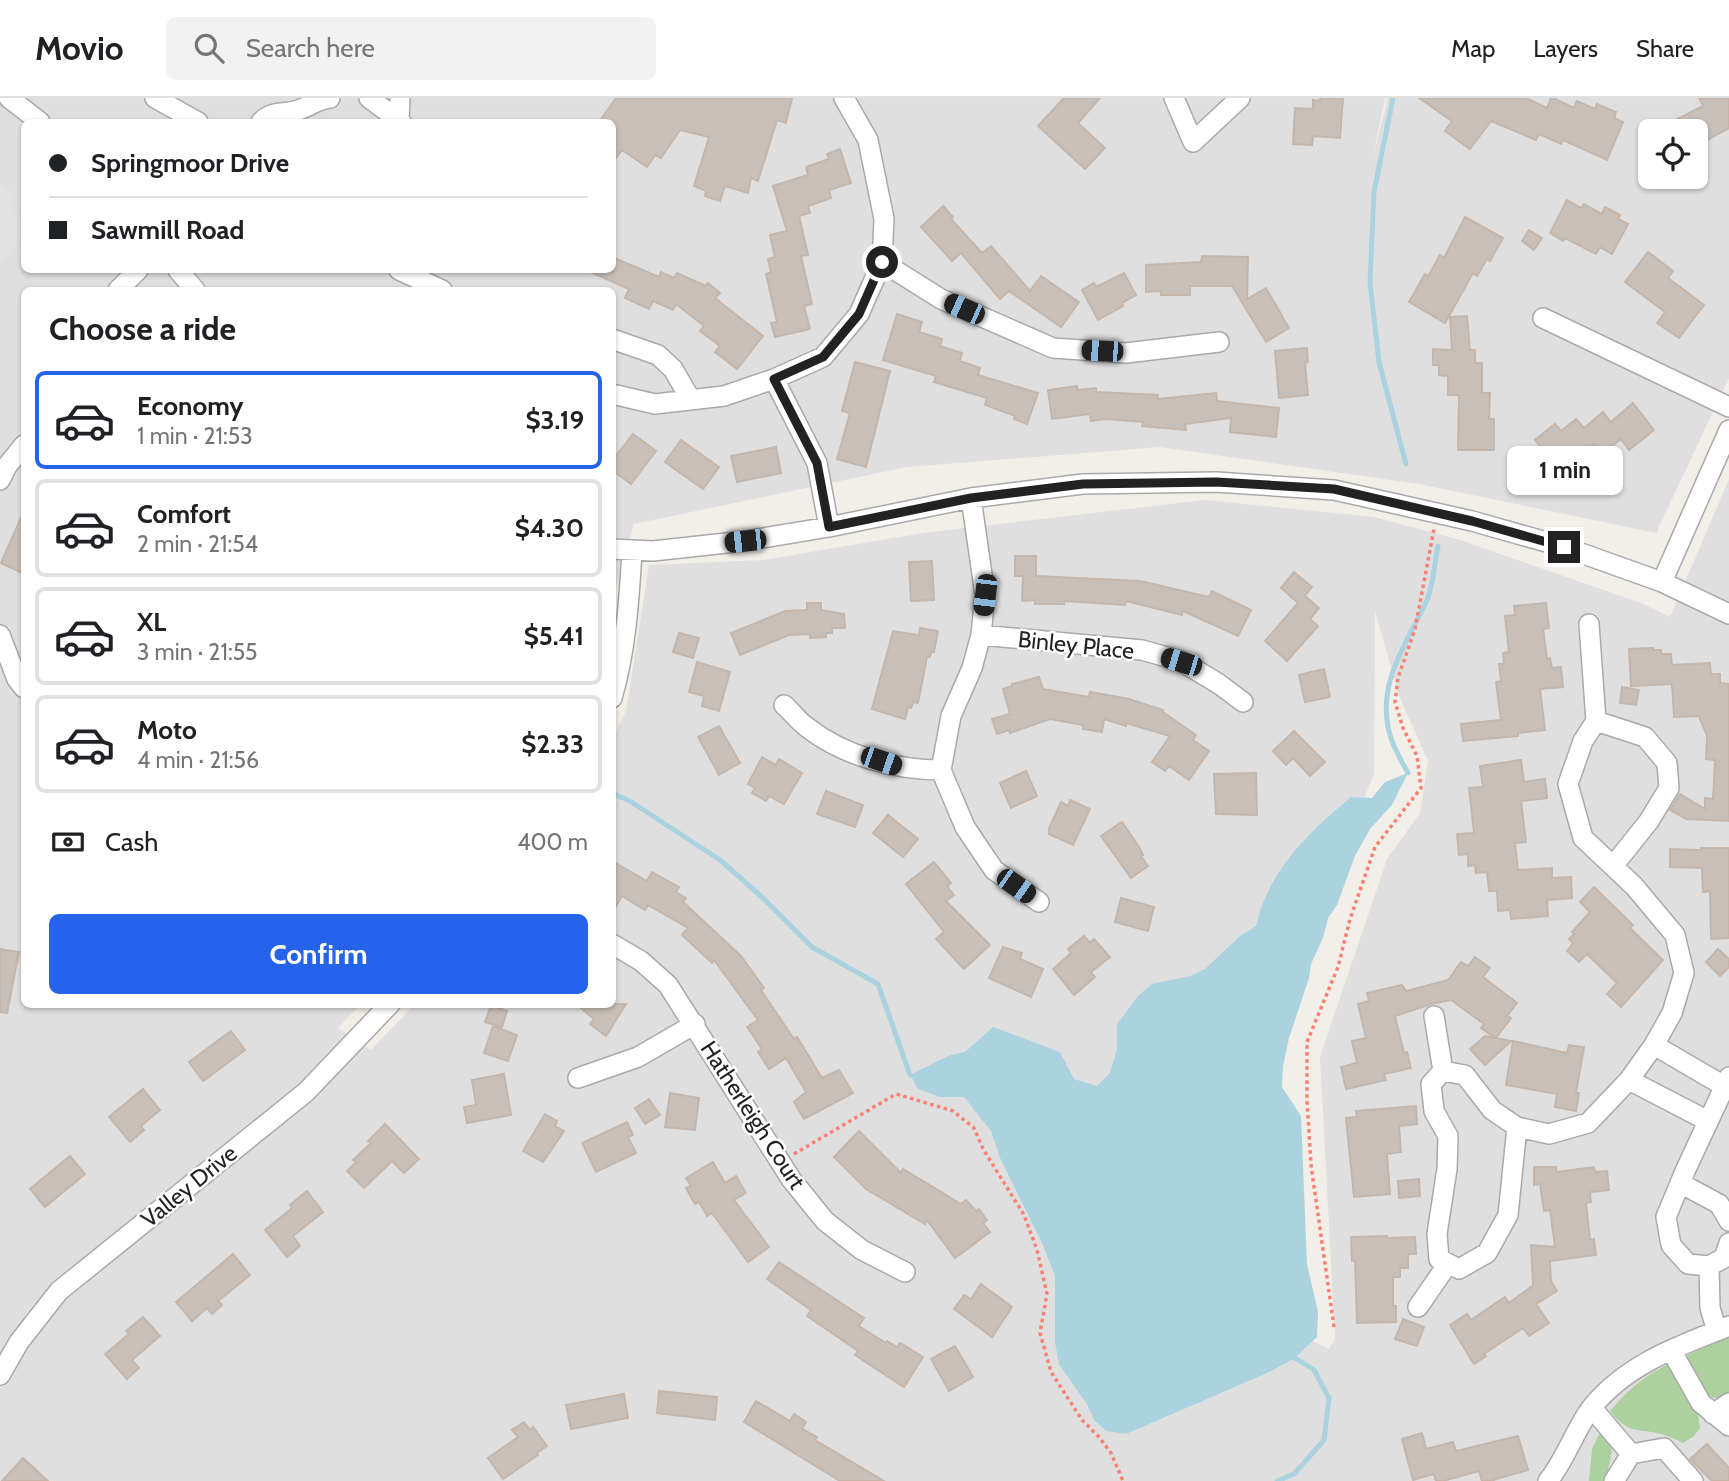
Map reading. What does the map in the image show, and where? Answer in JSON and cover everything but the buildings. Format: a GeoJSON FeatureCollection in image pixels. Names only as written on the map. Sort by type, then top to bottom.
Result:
{"type":"FeatureCollection","features":[{"type":"Feature","properties":{"kind":"street"},"geometry":{"type":"LineString","coordinates":[[9,98],[36,119]]}},
{"type":"Feature","properties":{"kind":"street"},"geometry":{"type":"LineString","coordinates":[[155,98],[193,119]]}},
{"type":"Feature","properties":{"kind":"street"},"geometry":{"type":"LineString","coordinates":[[369,98],[397,119]]}},
{"type":"Feature","properties":{"kind":"street"},"geometry":{"type":"LineString","coordinates":[[400,98],[400,119]]}},
{"type":"Feature","properties":{"kind":"street"},"geometry":{"type":"LineString","coordinates":[[616,395],[655,404],[724,396],[774,379],[823,357],[859,314],[882,262],[884,219],[869,140],[844,98]]}},
{"type":"Feature","properties":{"kind":"street"},"geometry":{"type":"LineString","coordinates":[[1174,98],[1193,142],[1240,98]]}},
{"type":"Feature","properties":{"kind":"street"},"geometry":{"type":"LineString","coordinates":[[264,119],[281,112],[290,117],[323,99]]}},
{"type":"Feature","properties":{"kind":"street"},"geometry":{"type":"LineString","coordinates":[[882,262],[941,299],[1053,348],[1126,353],[1219,342]]}},
{"type":"Feature","properties":{"kind":"street"},"geometry":{"type":"LineString","coordinates":[[121,287],[135,273]]}},
{"type":"Feature","properties":{"kind":"street"},"geometry":{"type":"LineString","coordinates":[[181,273],[192,287]]}},
{"type":"Feature","properties":{"kind":"street"},"geometry":{"type":"LineString","coordinates":[[412,273],[437,287]]}},
{"type":"Feature","properties":{"kind":"street"},"geometry":{"type":"LineString","coordinates":[[1542,318],[1729,407]]}},
{"type":"Feature","properties":{"kind":"street"},"geometry":{"type":"LineString","coordinates":[[616,341],[658,355],[673,369],[691,400]]}},
{"type":"Feature","properties":{"kind":"street"},"geometry":{"type":"LineString","coordinates":[[774,379],[817,463],[829,527]]}},
{"type":"Feature","properties":{"kind":"street"},"geometry":{"type":"LineString","coordinates":[[1662,582],[1729,430]]}},
{"type":"Feature","properties":{"kind":"street"},"geometry":{"type":"LineString","coordinates":[[0,480],[6,466],[21,448]]}},
{"type":"Feature","properties":{"kind":"street"},"geometry":{"type":"LineString","coordinates":[[616,685],[625,638],[622,550],[745,541],[971,498],[1083,484],[1216,482],[1334,489],[1564,547],[1662,582],[1729,614]]}},
{"type":"Feature","properties":{"kind":"street"},"geometry":{"type":"LineString","coordinates":[[971,498],[985,595],[981,635],[951,716],[941,770],[965,827],[994,870],[1039,902]]}},
{"type":"Feature","properties":{"kind":"street"},"geometry":{"type":"LineString","coordinates":[[1443,1071],[1465,1075],[1492,1110],[1517,1127],[1549,1134],[1588,1123],[1629,1080],[1654,1045],[1672,1013],[1684,973],[1675,935],[1634,886],[1583,838],[1568,784],[1583,741],[1596,721],[1589,624]]}},
{"type":"Feature","properties":{"kind":"street"},"geometry":{"type":"LineString","coordinates":[[0,635],[21,684]]}},
{"type":"Feature","properties":{"kind":"street","name":"Binley Place"},"geometry":{"type":"LineString","coordinates":[[981,635],[1142,650],[1181,662],[1219,684],[1243,702]]}},
{"type":"Feature","properties":{"kind":"street"},"geometry":{"type":"LineString","coordinates":[[784,705],[807,728],[842,748],[900,768],[941,770]]}},
{"type":"Feature","properties":{"kind":"street"},"geometry":{"type":"LineString","coordinates":[[1596,721],[1645,737],[1667,762],[1670,788],[1649,821],[1613,866]]}},
{"type":"Feature","properties":{"kind":"street","name":"Hatherleigh Court"},"geometry":{"type":"LineString","coordinates":[[616,946],[641,961],[668,985],[791,1179],[825,1221],[862,1250],[905,1272]]}},
{"type":"Feature","properties":{"kind":"street","name":"Valley Drive"},"geometry":{"type":"LineString","coordinates":[[0,1375],[19,1342],[59,1291],[306,1092],[386,1008]]}},
{"type":"Feature","properties":{"kind":"street"},"geometry":{"type":"LineString","coordinates":[[1434,1016],[1443,1071]]}},
{"type":"Feature","properties":{"kind":"street"},"geometry":{"type":"LineString","coordinates":[[578,1078],[638,1057],[695,1024]]}},
{"type":"Feature","properties":{"kind":"street"},"geometry":{"type":"LineString","coordinates":[[1548,1481],[1592,1408],[1623,1377],[1647,1361],[1692,1339],[1723,1328],[1710,1308],[1723,1258],[1688,1264],[1671,1245],[1666,1217],[1726,1081],[1654,1045]]}},
{"type":"Feature","properties":{"kind":"street"},"geometry":{"type":"LineString","coordinates":[[1443,1071],[1431,1084],[1434,1111],[1448,1136],[1447,1169],[1437,1234],[1440,1259],[1447,1265],[1459,1269],[1486,1253],[1508,1215],[1517,1127]]}},
{"type":"Feature","properties":{"kind":"street"},"geometry":{"type":"LineString","coordinates":[[1629,1080],[1708,1121]]}},
{"type":"Feature","properties":{"kind":"street"},"geometry":{"type":"LineString","coordinates":[[1680,1183],[1719,1204],[1729,1221]]}},
{"type":"Feature","properties":{"kind":"street"},"geometry":{"type":"LineString","coordinates":[[1418,1307],[1447,1265]]}},
{"type":"Feature","properties":{"kind":"street"},"geometry":{"type":"LineString","coordinates":[[1671,1350],[1701,1403],[1721,1409],[1729,1426]]}},
{"type":"Feature","properties":{"kind":"street"},"geometry":{"type":"LineString","coordinates":[[1592,1408],[1632,1454]]}},
{"type":"Feature","properties":{"kind":"street"},"geometry":{"type":"LineString","coordinates":[[1614,1481],[1632,1454],[1664,1448],[1693,1481]]}},
{"type":"Feature","properties":{"kind":"path"},"geometry":{"type":"LineString","coordinates":[[1334,1327],[1311,1165],[1307,1042],[1338,967],[1350,919],[1375,847],[1421,788],[1418,756],[1403,728],[1395,702],[1398,678],[1415,629],[1436,513]]}},
{"type":"Feature","properties":{"kind":"path"},"geometry":{"type":"LineString","coordinates":[[780,1162],[896,1094],[953,1111],[974,1128],[983,1149],[1024,1215],[1037,1250],[1047,1294],[1040,1334],[1051,1372],[1082,1420],[1100,1437],[1111,1453],[1123,1481]]}},
{"type":"Feature","properties":{"kind":"shaded area"},"geometry":{"type":"Polygon","coordinates":[[[0,98],[1385,98],[1373,156],[1388,98],[1729,98],[1729,378],[1656,533],[1419,484],[1160,447],[907,467],[634,524],[616,588],[616,287],[21,287],[21,1008],[357,1008],[338,1028],[371,1050],[411,1008],[616,1008],[616,731],[626,711],[649,565],[763,560],[923,533],[1204,500],[1374,517],[1460,540],[1641,603],[1670,617],[1729,479],[1729,1481],[0,1481],[0,98]],[[1375,611],[1374,774],[1169,1272],[1329,1349],[1335,1339],[1320,1057],[1387,859],[1420,813],[1428,761],[1399,696],[1375,611]]]}},
{"type":"Feature","properties":{"kind":"shaded area"},"geometry":{"type":"Polygon","coordinates":[[[0,184],[16,195],[10,204],[21,220],[21,238],[0,263],[0,184]]]}},
{"type":"Feature","properties":{"kind":"green space"},"geometry":{"type":"Polygon","coordinates":[[[1729,1336],[1729,1394],[1719,1399],[1712,1397],[1702,1388],[1686,1356],[1729,1336]]]}},
{"type":"Feature","properties":{"kind":"green space"},"geometry":{"type":"Polygon","coordinates":[[[1669,1364],[1698,1415],[1700,1428],[1683,1443],[1664,1435],[1627,1427],[1610,1411],[1637,1384],[1669,1364]]]}},
{"type":"Feature","properties":{"kind":"green space"},"geometry":{"type":"Polygon","coordinates":[[[1601,1430],[1611,1440],[1612,1445],[1607,1481],[1589,1481],[1592,1449],[1601,1430]]]}},
{"type":"Feature","properties":{"kind":"water"},"geometry":{"type":"Polygon","coordinates":[[[1408,773],[1392,805],[1370,829],[1355,856],[1337,905],[1328,918],[1323,938],[1311,964],[1283,1066],[1282,1087],[1301,1116],[1307,1264],[1318,1312],[1317,1337],[1295,1358],[1267,1373],[1126,1434],[1106,1431],[1094,1420],[1088,1406],[1059,1364],[1055,1342],[1055,1276],[1042,1243],[1000,1158],[991,1131],[964,1097],[940,1097],[918,1089],[910,1075],[950,1055],[965,1052],[993,1027],[1060,1052],[1074,1079],[1097,1086],[1110,1073],[1117,1049],[1117,1024],[1139,995],[1152,984],[1190,976],[1205,969],[1240,936],[1256,926],[1262,906],[1280,870],[1320,824],[1351,797],[1372,798],[1385,782],[1408,773]]]}},
{"type":"Feature","properties":{"kind":"waterway"},"geometry":{"type":"LineString","coordinates":[[1393,98],[1374,192],[1370,283],[1379,362],[1406,464]]}},
{"type":"Feature","properties":{"kind":"waterway"},"geometry":{"type":"LineString","coordinates":[[1408,773],[1391,738],[1386,701],[1395,666],[1427,600],[1438,546]]}},
{"type":"Feature","properties":{"kind":"waterway"},"geometry":{"type":"LineString","coordinates":[[616,795],[630,801],[720,860],[812,947],[878,984],[910,1075]]}},
{"type":"Feature","properties":{"kind":"waterway"},"geometry":{"type":"LineString","coordinates":[[1277,1481],[1294,1474],[1324,1440],[1329,1398],[1314,1370],[1295,1358]]}},
{"type":"Feature","properties":{"kind":"route"},"geometry":{"type":"LineString","coordinates":[[882,262],[859,314],[823,357],[774,379],[817,463],[829,527],[971,498],[1083,484],[1216,482],[1334,489],[1472,521],[1564,547]]}}]}
